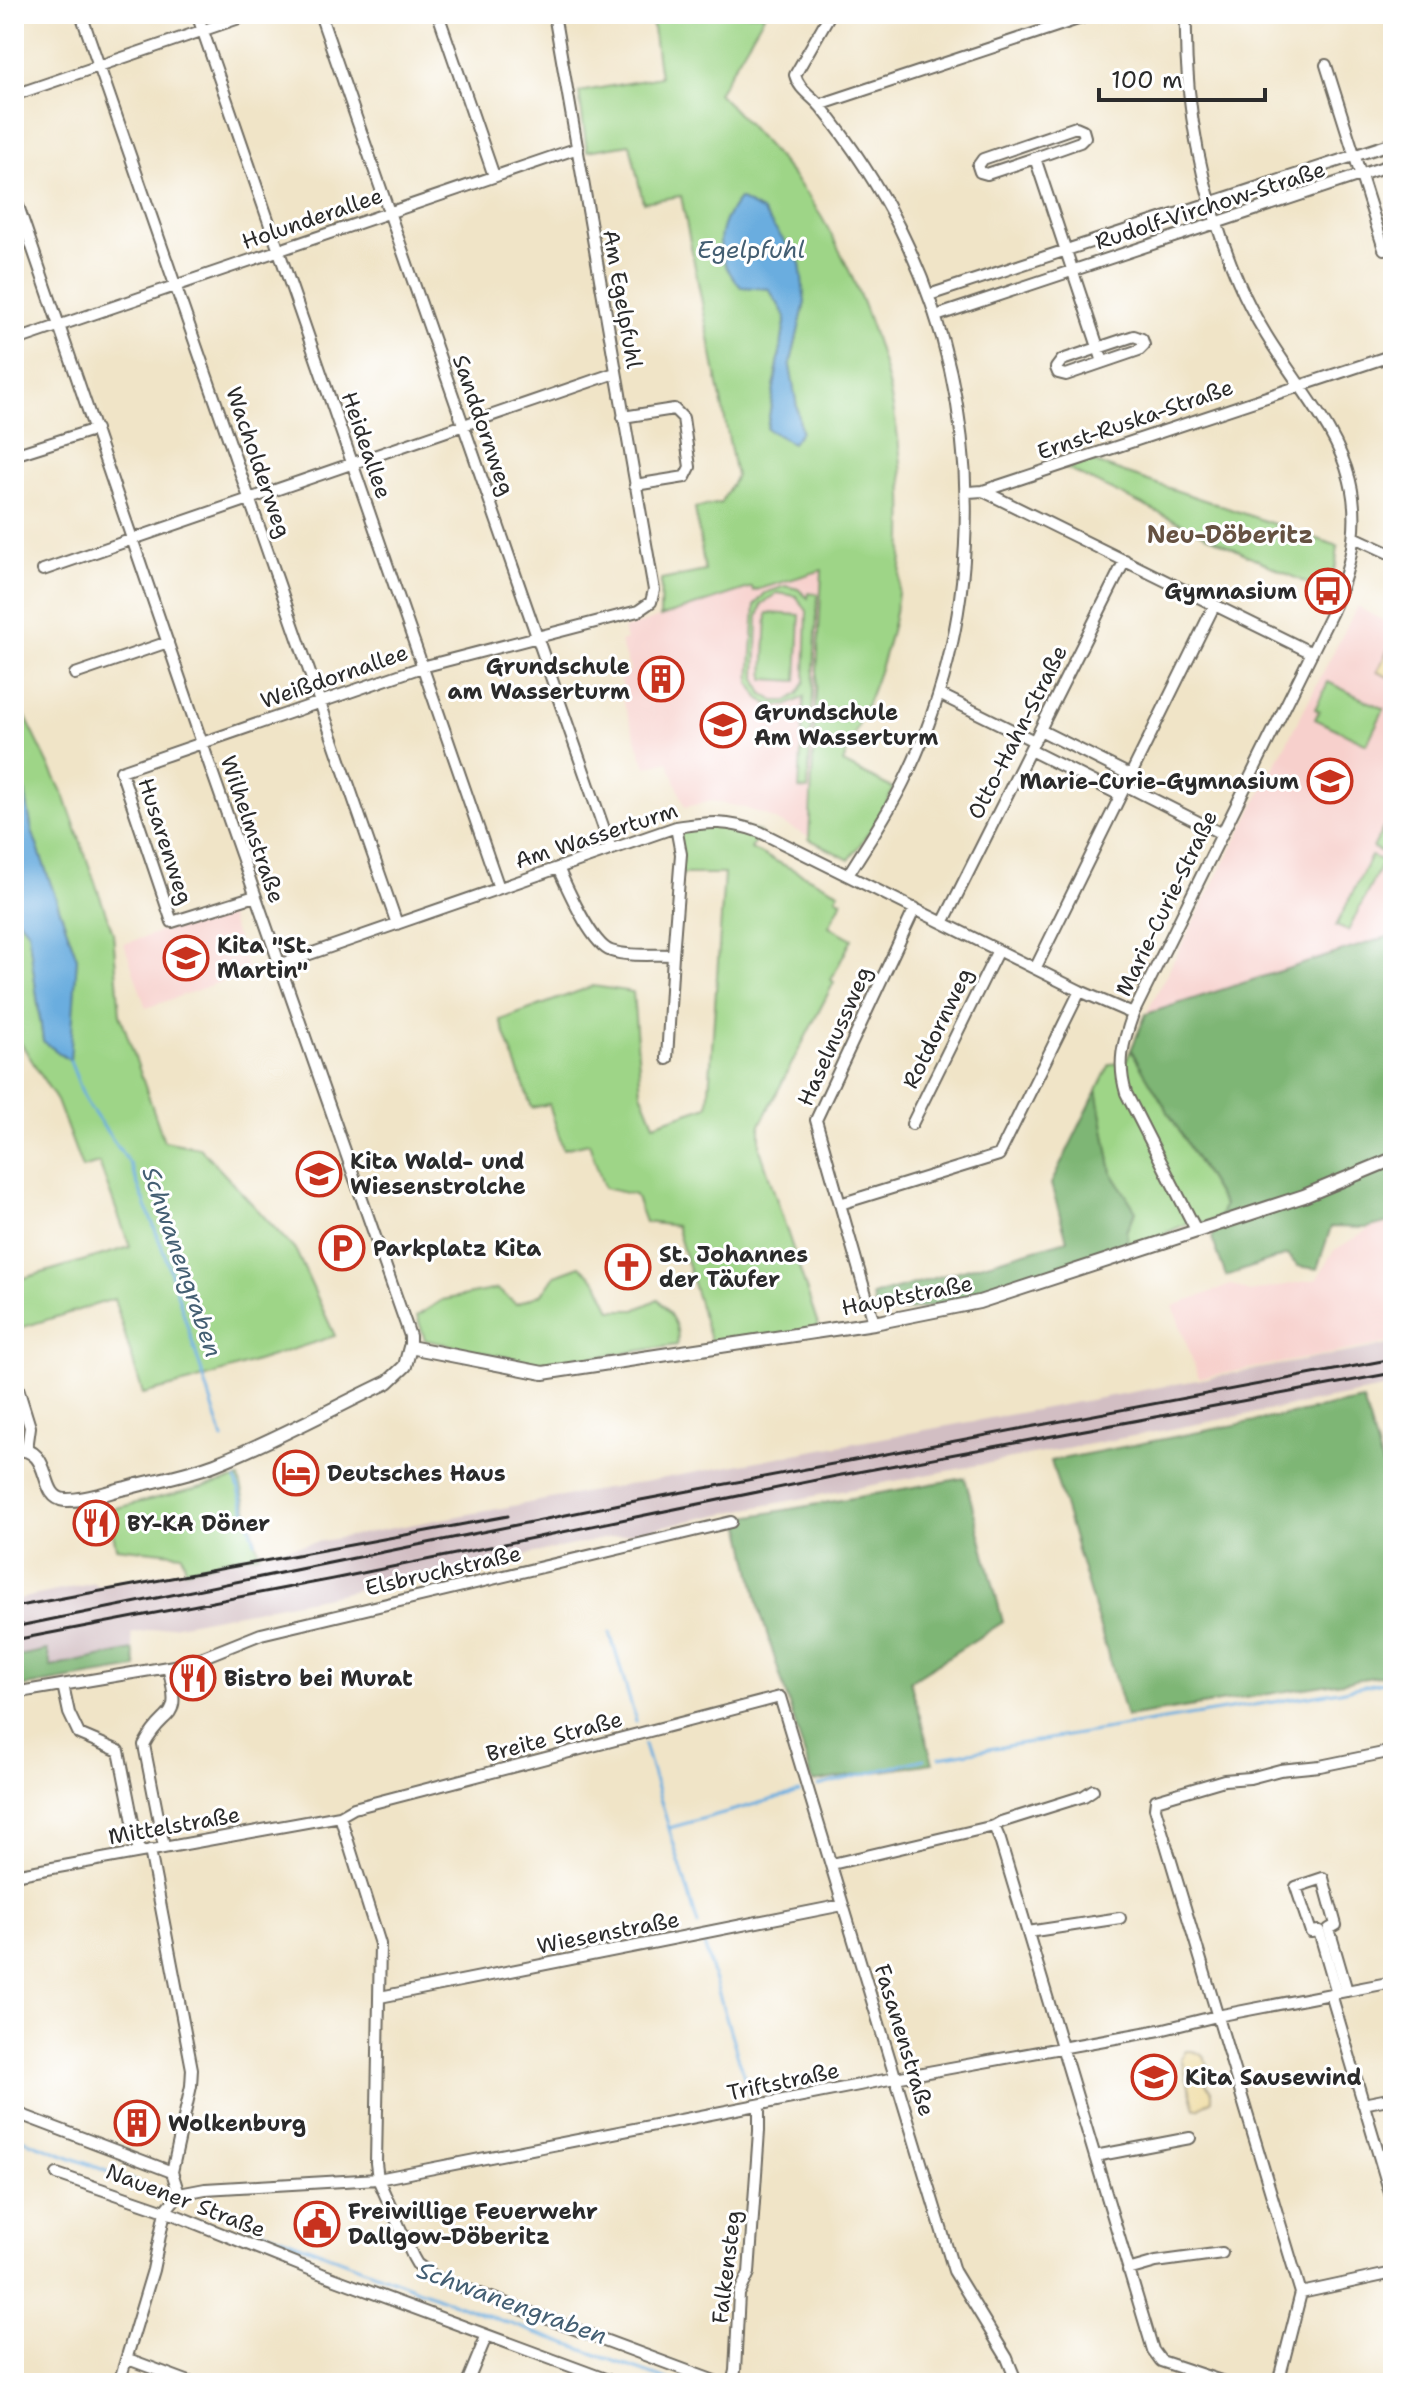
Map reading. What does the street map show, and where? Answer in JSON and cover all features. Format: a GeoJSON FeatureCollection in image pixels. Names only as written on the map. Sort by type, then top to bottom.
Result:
{"type":"FeatureCollection","features":[{"type":"Feature","properties":{"kind":"street","name":"Wacholderweg"},"geometry":{"type":"LineString","coordinates":[[81,14],[397,924]]}},
{"type":"Feature","properties":{"kind":"street","name":"Heideallee"},"geometry":{"type":"LineString","coordinates":[[197,14],[499,888]]}},
{"type":"Feature","properties":{"kind":"street"},"geometry":{"type":"LineString","coordinates":[[14,95],[251,14]]}},
{"type":"Feature","properties":{"kind":"street","name":"Sanddornweg"},"geometry":{"type":"LineString","coordinates":[[320,14],[611,849]]}},
{"type":"Feature","properties":{"kind":"street"},"geometry":{"type":"LineString","coordinates":[[438,14],[494,176]]}},
{"type":"Feature","properties":{"kind":"street","name":"Am Egelpfuhl"},"geometry":{"type":"LineString","coordinates":[[554,14],[654,590]]}},
{"type":"Feature","properties":{"kind":"street"},"geometry":{"type":"LineString","coordinates":[[830,14],[795,75],[804,92],[819,105],[860,162],[897,223],[929,295],[953,378],[968,492],[955,631],[939,694],[904,780],[848,875]]}},
{"type":"Feature","properties":{"kind":"street"},"geometry":{"type":"LineString","coordinates":[[819,105],[1093,14]]}},
{"type":"Feature","properties":{"kind":"street","name":"Marie-Curie-Straße"},"geometry":{"type":"LineString","coordinates":[[1186,14],[1186,62],[1193,124],[1210,202],[1239,282],[1266,336],[1341,451],[1352,483],[1354,537],[1347,575],[1312,653],[1133,1014],[1122,1044],[1121,1077],[1126,1093],[1196,1230]]}},
{"type":"Feature","properties":{"kind":"street","name":"Rudolf-Virchow-Straße"},"geometry":{"type":"LineString","coordinates":[[1326,65],[1384,249]]}},
{"type":"Feature","properties":{"kind":"street"},"geometry":{"type":"LineString","coordinates":[[1076,127],[1083,130],[1085,137],[1080,142],[1035,158],[987,174],[980,172],[978,166],[983,159],[1023,145],[1076,127]]}},
{"type":"Feature","properties":{"kind":"street","name":"Rudolf-Virchow-Straße"},"geometry":{"type":"LineString","coordinates":[[929,295],[1393,143]]}},
{"type":"Feature","properties":{"kind":"street","name":"Holunderallee"},"geometry":{"type":"LineString","coordinates":[[14,341],[578,148]]}},
{"type":"Feature","properties":{"kind":"street","name":"Rudolf-Virchow-Straße"},"geometry":{"type":"LineString","coordinates":[[1035,158],[1103,362]]}},
{"type":"Feature","properties":{"kind":"street","name":"Rudolf-Virchow-Straße"},"geometry":{"type":"LineString","coordinates":[[936,316],[1393,164]]}},
{"type":"Feature","properties":{"kind":"street","name":"Wilhelmstraße"},"geometry":{"type":"LineString","coordinates":[[14,194],[18,215],[60,325],[255,896],[406,1323],[410,1347]]}},
{"type":"Feature","properties":{"kind":"street"},"geometry":{"type":"LineString","coordinates":[[1134,336],[1142,339],[1142,348],[1066,375],[1058,373],[1056,368],[1062,360],[1098,348],[1134,336]]}},
{"type":"Feature","properties":{"kind":"street","name":"Ernst-Ruska-Straße"},"geometry":{"type":"LineString","coordinates":[[968,492],[983,491],[1393,355]]}},
{"type":"Feature","properties":{"kind":"street"},"geometry":{"type":"LineString","coordinates":[[43,570],[615,373]]}},
{"type":"Feature","properties":{"kind":"street"},"geometry":{"type":"LineString","coordinates":[[623,417],[674,409],[683,418],[690,467],[685,477],[635,485]]}},
{"type":"Feature","properties":{"kind":"street"},"geometry":{"type":"LineString","coordinates":[[17,454],[96,429]]}},
{"type":"Feature","properties":{"kind":"street"},"geometry":{"type":"LineString","coordinates":[[983,491],[1312,653]]}},
{"type":"Feature","properties":{"kind":"street"},"geometry":{"type":"LineString","coordinates":[[1354,537],[1393,555]]}},
{"type":"Feature","properties":{"kind":"street","name":"Otto-Hahn-Straße"},"geometry":{"type":"LineString","coordinates":[[944,921],[1125,560]]}},
{"type":"Feature","properties":{"kind":"street","name":"Weißdornallee"},"geometry":{"type":"LineString","coordinates":[[202,743],[422,667],[638,611],[651,602],[654,590]]}},
{"type":"Feature","properties":{"kind":"street"},"geometry":{"type":"LineString","coordinates":[[1036,967],[1214,606]]}},
{"type":"Feature","properties":{"kind":"street"},"geometry":{"type":"LineString","coordinates":[[75,674],[168,642]]}},
{"type":"Feature","properties":{"kind":"street"},"geometry":{"type":"LineString","coordinates":[[939,694],[1122,790],[1222,834]]}},
{"type":"Feature","properties":{"kind":"street"},"geometry":{"type":"LineString","coordinates":[[1040,730],[1130,775]]}},
{"type":"Feature","properties":{"kind":"street","name":"Husarenweg"},"geometry":{"type":"LineString","coordinates":[[202,743],[121,771],[172,922],[255,896]]}},
{"type":"Feature","properties":{"kind":"street","name":"Am Wasserturm"},"geometry":{"type":"LineString","coordinates":[[281,964],[676,827],[718,822],[735,823],[760,832],[1080,991],[1133,1014]]}},
{"type":"Feature","properties":{"kind":"street"},"geometry":{"type":"LineString","coordinates":[[667,1059],[680,874],[680,842],[676,827]]}},
{"type":"Feature","properties":{"kind":"street"},"geometry":{"type":"LineString","coordinates":[[558,868],[602,946],[621,952],[673,955]]}},
{"type":"Feature","properties":{"kind":"street","name":"Haselnussweg"},"geometry":{"type":"LineString","coordinates":[[874,1323],[817,1126],[818,1113],[915,908]]}},
{"type":"Feature","properties":{"kind":"street","name":"Rotdornweg"},"geometry":{"type":"LineString","coordinates":[[912,1124],[998,950]]}},
{"type":"Feature","properties":{"kind":"street"},"geometry":{"type":"LineString","coordinates":[[840,1204],[999,1155],[1080,991]]}},
{"type":"Feature","properties":{"kind":"street","name":"Hauptstraße"},"geometry":{"type":"LineString","coordinates":[[410,1347],[543,1373],[874,1323],[979,1302],[1304,1196],[1393,1159]]}},
{"type":"Feature","properties":{"kind":"street"},"geometry":{"type":"LineString","coordinates":[[14,1375],[30,1427],[20,1449],[39,1459],[54,1494],[66,1500],[177,1476],[217,1463],[388,1382],[405,1366],[410,1347]]}},
{"type":"Feature","properties":{"kind":"street","name":"Elsbruchstraße"},"geometry":{"type":"LineString","coordinates":[[14,1693],[168,1667],[196,1660],[261,1634],[731,1522]]}},
{"type":"Feature","properties":{"kind":"street"},"geometry":{"type":"LineString","coordinates":[[164,1847],[144,1745],[169,1715],[175,1696],[168,1667]]}},
{"type":"Feature","properties":{"kind":"street"},"geometry":{"type":"LineString","coordinates":[[63,1685],[79,1734],[119,1751],[192,2069],[172,2172],[179,2194],[165,2211],[153,2270],[119,2383]]}},
{"type":"Feature","properties":{"kind":"street","name":"Breite Straße"},"geometry":{"type":"LineString","coordinates":[[340,1816],[354,1808],[780,1697]]}},
{"type":"Feature","properties":{"kind":"street","name":"Fasanenstraße"},"geometry":{"type":"LineString","coordinates":[[780,1697],[954,2271],[1007,2358],[1017,2383]]}},
{"type":"Feature","properties":{"kind":"street"},"geometry":{"type":"LineString","coordinates":[[1278,2383],[1301,2293],[1155,1808],[1156,1800],[1224,1780],[1320,1766],[1393,1751]]}},
{"type":"Feature","properties":{"kind":"street"},"geometry":{"type":"LineString","coordinates":[[832,1864],[994,1826],[1084,1796],[1093,1790]]}},
{"type":"Feature","properties":{"kind":"street"},"geometry":{"type":"LineString","coordinates":[[340,1816],[380,1944],[378,2179],[417,2264],[435,2277],[720,2383]]}},
{"type":"Feature","properties":{"kind":"street","name":"Mittelstraße"},"geometry":{"type":"LineString","coordinates":[[14,1875],[340,1816]]}},
{"type":"Feature","properties":{"kind":"street"},"geometry":{"type":"LineString","coordinates":[[994,1826],[1151,2345],[1158,2358],[1223,2382]]}},
{"type":"Feature","properties":{"kind":"street"},"geometry":{"type":"LineString","coordinates":[[1323,1878],[1336,1925],[1324,1930],[1311,1932],[1296,1887],[1323,1878]]}},
{"type":"Feature","properties":{"kind":"street","name":"Wiesenstraße"},"geometry":{"type":"LineString","coordinates":[[380,1997],[843,1905]]}},
{"type":"Feature","properties":{"kind":"street"},"geometry":{"type":"LineString","coordinates":[[1028,1932],[1120,1918]]}},
{"type":"Feature","properties":{"kind":"street"},"geometry":{"type":"LineString","coordinates":[[1324,1930],[1363,2104],[1393,2203]]}},
{"type":"Feature","properties":{"kind":"street","name":"Triftstraße"},"geometry":{"type":"LineString","coordinates":[[179,2194],[205,2189],[378,2179],[895,2078],[1160,2030],[1393,1982]]}},
{"type":"Feature","properties":{"kind":"street"},"geometry":{"type":"LineString","coordinates":[[1363,2104],[1393,2098]]}},
{"type":"Feature","properties":{"kind":"street","name":"Falkensteg"},"geometry":{"type":"LineString","coordinates":[[732,2383],[739,2294],[749,2273],[759,2107]]}},
{"type":"Feature","properties":{"kind":"street","name":"Nauener Straße"},"geometry":{"type":"LineString","coordinates":[[14,2112],[172,2172]]}},
{"type":"Feature","properties":{"kind":"street"},"geometry":{"type":"LineString","coordinates":[[1095,2156],[1190,2138]]}},
{"type":"Feature","properties":{"kind":"street","name":"Nauener Straße"},"geometry":{"type":"LineString","coordinates":[[57,2174],[165,2211],[486,2337],[616,2383]]}},
{"type":"Feature","properties":{"kind":"street"},"geometry":{"type":"LineString","coordinates":[[1128,2270],[1156,2262],[1222,2253]]}},
{"type":"Feature","properties":{"kind":"street"},"geometry":{"type":"LineString","coordinates":[[1301,2293],[1393,2273]]}},
{"type":"Feature","properties":{"kind":"street"},"geometry":{"type":"LineString","coordinates":[[467,2383],[486,2337]]}},
{"type":"Feature","properties":{"kind":"street"},"geometry":{"type":"LineString","coordinates":[[128,2359],[192,2383]]}},
{"type":"Feature","properties":{"kind":"shaded area","name":"Grundschule Am Wasserturm"},"geometry":{"type":"Polygon","coordinates":[[[823,570],[809,837],[745,808],[712,801],[685,807],[668,761],[646,767],[619,690],[623,688],[619,675],[630,671],[620,642],[626,640],[623,629],[753,587],[754,591],[823,570]]]}},
{"type":"Feature","properties":{"kind":"shaded area","name":"Marie-Curie-Gymnasium"},"geometry":{"type":"Polygon","coordinates":[[[1357,607],[1393,626],[1393,935],[1146,1014],[1357,607]]]}},
{"type":"Feature","properties":{"kind":"shaded area","name":"Kita \"St. Martin\""},"geometry":{"type":"Polygon","coordinates":[[[226,909],[249,972],[146,1008],[124,944],[226,909]]]}},
{"type":"Feature","properties":{"kind":"shaded area"},"geometry":{"type":"Polygon","coordinates":[[[1393,1223],[1393,1342],[1199,1378],[1173,1306],[1231,1285],[1250,1292],[1317,1279],[1333,1251],[1369,1229],[1393,1223]]]}},
{"type":"Feature","properties":{"kind":"shaded area"},"geometry":{"type":"Polygon","coordinates":[[[1393,1344],[1393,1387],[746,1509],[131,1634],[133,1650],[50,1667],[46,1650],[14,1657],[14,1600],[1393,1344]]]}},
{"type":"Feature","properties":{"kind":"green space"},"geometry":{"type":"Polygon","coordinates":[[[651,14],[765,14],[718,93],[789,171],[826,224],[865,309],[890,392],[902,477],[901,564],[896,607],[881,667],[843,763],[894,789],[849,860],[809,839],[822,570],[753,591],[752,587],[660,617],[661,580],[705,571],[695,508],[721,503],[736,476],[681,196],[643,202],[630,144],[587,151],[579,92],[660,77],[651,14]],[[769,289],[786,317],[767,428],[801,431],[790,366],[805,302],[769,289]]]}},
{"type":"Feature","properties":{"kind":"green space"},"geometry":{"type":"Polygon","coordinates":[[[1090,461],[1338,546],[1336,564],[1327,589],[1325,592],[1067,469],[1090,461]]]}},
{"type":"Feature","properties":{"kind":"green space"},"geometry":{"type":"Polygon","coordinates":[[[785,586],[798,589],[808,598],[809,593],[818,594],[808,790],[799,789],[804,697],[787,706],[769,705],[759,698],[750,683],[755,605],[765,593],[785,586]],[[777,593],[762,604],[758,617],[756,678],[763,694],[774,701],[787,701],[798,694],[805,681],[807,611],[796,596],[777,593]]]}},
{"type":"Feature","properties":{"kind":"green space"},"geometry":{"type":"Polygon","coordinates":[[[767,613],[800,615],[797,681],[764,679],[767,613]]]}},
{"type":"Feature","properties":{"kind":"green space"},"geometry":{"type":"Polygon","coordinates":[[[1328,682],[1384,709],[1367,744],[1315,719],[1319,711],[1315,709],[1328,682]]]}},
{"type":"Feature","properties":{"kind":"green space"},"geometry":{"type":"Polygon","coordinates":[[[14,693],[65,798],[113,933],[120,1014],[164,1141],[200,1148],[296,1251],[335,1336],[143,1394],[114,1299],[14,1330],[14,1281],[130,1247],[99,1163],[82,1168],[57,1101],[14,1032],[14,915],[28,930],[43,1041],[69,1060],[77,958],[32,831],[19,759],[14,755],[14,693]]]}},
{"type":"Feature","properties":{"kind":"green space"},"geometry":{"type":"Polygon","coordinates":[[[1393,809],[1393,840],[1386,854],[1373,848],[1393,809]]]}},
{"type":"Feature","properties":{"kind":"green space"},"geometry":{"type":"Polygon","coordinates":[[[718,822],[760,832],[751,849],[839,892],[836,897],[842,901],[829,926],[852,939],[831,980],[834,982],[760,1125],[760,1149],[820,1331],[712,1347],[676,1226],[645,1222],[635,1195],[604,1188],[589,1143],[563,1149],[549,1104],[532,1108],[500,1020],[593,986],[633,992],[641,1092],[654,1124],[708,1106],[724,874],[680,874],[676,827],[718,822]]]}},
{"type":"Feature","properties":{"kind":"green space"},"geometry":{"type":"Polygon","coordinates":[[[1371,856],[1383,861],[1348,931],[1336,926],[1371,856]]]}},
{"type":"Feature","properties":{"kind":"green space"},"geometry":{"type":"Polygon","coordinates":[[[1393,935],[1393,1221],[1367,1228],[1331,1227],[1317,1269],[1298,1266],[1287,1255],[1226,1276],[1212,1238],[1224,1205],[1131,1050],[1146,1014],[1393,935]]]}},
{"type":"Feature","properties":{"kind":"green space"},"geometry":{"type":"Polygon","coordinates":[[[1131,1050],[1224,1206],[1219,1219],[1204,1223],[1196,1219],[1166,1233],[1166,1236],[1125,1250],[1128,1245],[1126,1231],[1136,1211],[1112,1173],[1097,1090],[1110,1064],[1125,1063],[1131,1050]]]}},
{"type":"Feature","properties":{"kind":"green space"},"geometry":{"type":"Polygon","coordinates":[[[1097,1090],[1112,1173],[1136,1211],[1126,1231],[1128,1245],[1125,1250],[975,1298],[876,1316],[872,1296],[1067,1240],[1051,1184],[1097,1090]]]}},
{"type":"Feature","properties":{"kind":"green space"},"geometry":{"type":"Polygon","coordinates":[[[580,1266],[598,1282],[611,1310],[635,1310],[658,1299],[676,1326],[677,1345],[545,1365],[425,1340],[417,1316],[442,1300],[497,1289],[516,1304],[542,1294],[555,1275],[580,1266]]]}},
{"type":"Feature","properties":{"kind":"green space"},"geometry":{"type":"Polygon","coordinates":[[[1363,1400],[1393,1502],[1393,1674],[1126,1717],[1051,1461],[1363,1400]]]}},
{"type":"Feature","properties":{"kind":"green space"},"geometry":{"type":"Polygon","coordinates":[[[239,1478],[259,1554],[186,1570],[182,1554],[116,1547],[108,1510],[239,1478]]]}},
{"type":"Feature","properties":{"kind":"green space"},"geometry":{"type":"Polygon","coordinates":[[[965,1478],[1003,1622],[910,1681],[933,1763],[813,1782],[760,1611],[740,1518],[965,1478]]]}},
{"type":"Feature","properties":{"kind":"green space"},"geometry":{"type":"Polygon","coordinates":[[[47,1650],[51,1667],[133,1650],[137,1668],[14,1688],[14,1657],[47,1650]]]}},
{"type":"Feature","properties":{"kind":"sand"},"geometry":{"type":"Polygon","coordinates":[[[1393,639],[1393,679],[1377,672],[1393,639]]]}},
{"type":"Feature","properties":{"kind":"sand"},"geometry":{"type":"Polygon","coordinates":[[[1186,2051],[1202,2056],[1210,2071],[1206,2084],[1212,2090],[1212,2100],[1198,2109],[1195,2108],[1181,2058],[1186,2051]]]}},
{"type":"Feature","properties":{"kind":"water","name":"Egelpfuhl"},"geometry":{"type":"Polygon","coordinates":[[[739,199],[762,211],[800,263],[805,302],[790,366],[801,431],[792,443],[767,429],[786,317],[769,289],[741,287],[722,255],[721,233],[739,199]]]}},
{"type":"Feature","properties":{"kind":"water"},"geometry":{"type":"Polygon","coordinates":[[[14,755],[19,758],[32,831],[77,958],[70,1061],[43,1041],[28,931],[14,915],[14,755]]]}},
{"type":"Feature","properties":{"kind":"waterway","name":"Schwanengraben"},"geometry":{"type":"LineString","coordinates":[[70,1061],[86,1102],[130,1164],[166,1258],[223,1439]]}},
{"type":"Feature","properties":{"kind":"waterway","name":"Schwanengraben"},"geometry":{"type":"LineString","coordinates":[[236,1480],[255,1542]]}},
{"type":"Feature","properties":{"kind":"waterway"},"geometry":{"type":"LineString","coordinates":[[610,1633],[636,1721]]}},
{"type":"Feature","properties":{"kind":"waterway"},"geometry":{"type":"LineString","coordinates":[[940,1757],[1393,1680]]}},
{"type":"Feature","properties":{"kind":"waterway"},"geometry":{"type":"LineString","coordinates":[[644,1745],[698,1925]]}},
{"type":"Feature","properties":{"kind":"waterway"},"geometry":{"type":"LineString","coordinates":[[818,1786],[924,1759]]}},
{"type":"Feature","properties":{"kind":"waterway"},"geometry":{"type":"LineString","coordinates":[[669,1828],[799,1792]]}},
{"type":"Feature","properties":{"kind":"waterway"},"geometry":{"type":"LineString","coordinates":[[704,1945],[750,2096]]}},
{"type":"Feature","properties":{"kind":"waterway"},"geometry":{"type":"LineString","coordinates":[[14,2136],[154,2189]]}},
{"type":"Feature","properties":{"kind":"waterway","name":"Schwanengraben"},"geometry":{"type":"LineString","coordinates":[[202,2207],[675,2383]]}},
{"type":"Feature","properties":{"kind":"railway"},"geometry":{"type":"LineString","coordinates":[[14,1627],[630,1502],[1393,1359]]}},
{"type":"Feature","properties":{"kind":"railway"},"geometry":{"type":"LineString","coordinates":[[14,1640],[333,1579],[836,1476],[1393,1373]]}},
{"type":"Feature","properties":{"kind":"railway"},"geometry":{"type":"LineString","coordinates":[[14,1607],[508,1516]]}},
{"type":"Feature","properties":{"kind":"place","name":"Gymnasium"},"geometry":{"type":"Point","coordinates":[1328,591]}},
{"type":"Feature","properties":{"kind":"place","name":"Grundschule am Wasserturm"},"geometry":{"type":"Point","coordinates":[661,679]}},
{"type":"Feature","properties":{"kind":"place","name":"Grundschule Am Wasserturm"},"geometry":{"type":"Point","coordinates":[723,725]}},
{"type":"Feature","properties":{"kind":"place","name":"Marie-Curie-Gymnasium"},"geometry":{"type":"Point","coordinates":[1330,781]}},
{"type":"Feature","properties":{"kind":"place","name":"Kita \"St. Martin\""},"geometry":{"type":"Point","coordinates":[186,958]}},
{"type":"Feature","properties":{"kind":"place","name":"Kita Wald- und Wiesenstrolche"},"geometry":{"type":"Point","coordinates":[319,1174]}},
{"type":"Feature","properties":{"kind":"place","name":"Parkplatz Kita"},"geometry":{"type":"Point","coordinates":[342,1248]}},
{"type":"Feature","properties":{"kind":"place","name":"St. Johannes der Täufer"},"geometry":{"type":"Point","coordinates":[628,1267]}},
{"type":"Feature","properties":{"kind":"place","name":"Deutsches Haus"},"geometry":{"type":"Point","coordinates":[296,1473]}},
{"type":"Feature","properties":{"kind":"place","name":"BY-KA Döner"},"geometry":{"type":"Point","coordinates":[96,1523]}},
{"type":"Feature","properties":{"kind":"place","name":"Bistro bei Murat"},"geometry":{"type":"Point","coordinates":[193,1678]}},
{"type":"Feature","properties":{"kind":"place","name":"Kita Sausewind"},"geometry":{"type":"Point","coordinates":[1154,2077]}},
{"type":"Feature","properties":{"kind":"place","name":"Wolkenburg"},"geometry":{"type":"Point","coordinates":[137,2123]}},
{"type":"Feature","properties":{"kind":"place","name":"Freiwillige Feuerwehr Dallgow-Döberitz"},"geometry":{"type":"Point","coordinates":[317,2224]}},
{"type":"Feature","properties":{"kind":"district","name":"Neu-Döberitz"},"geometry":{"type":"Point","coordinates":[1230,535]}}]}
